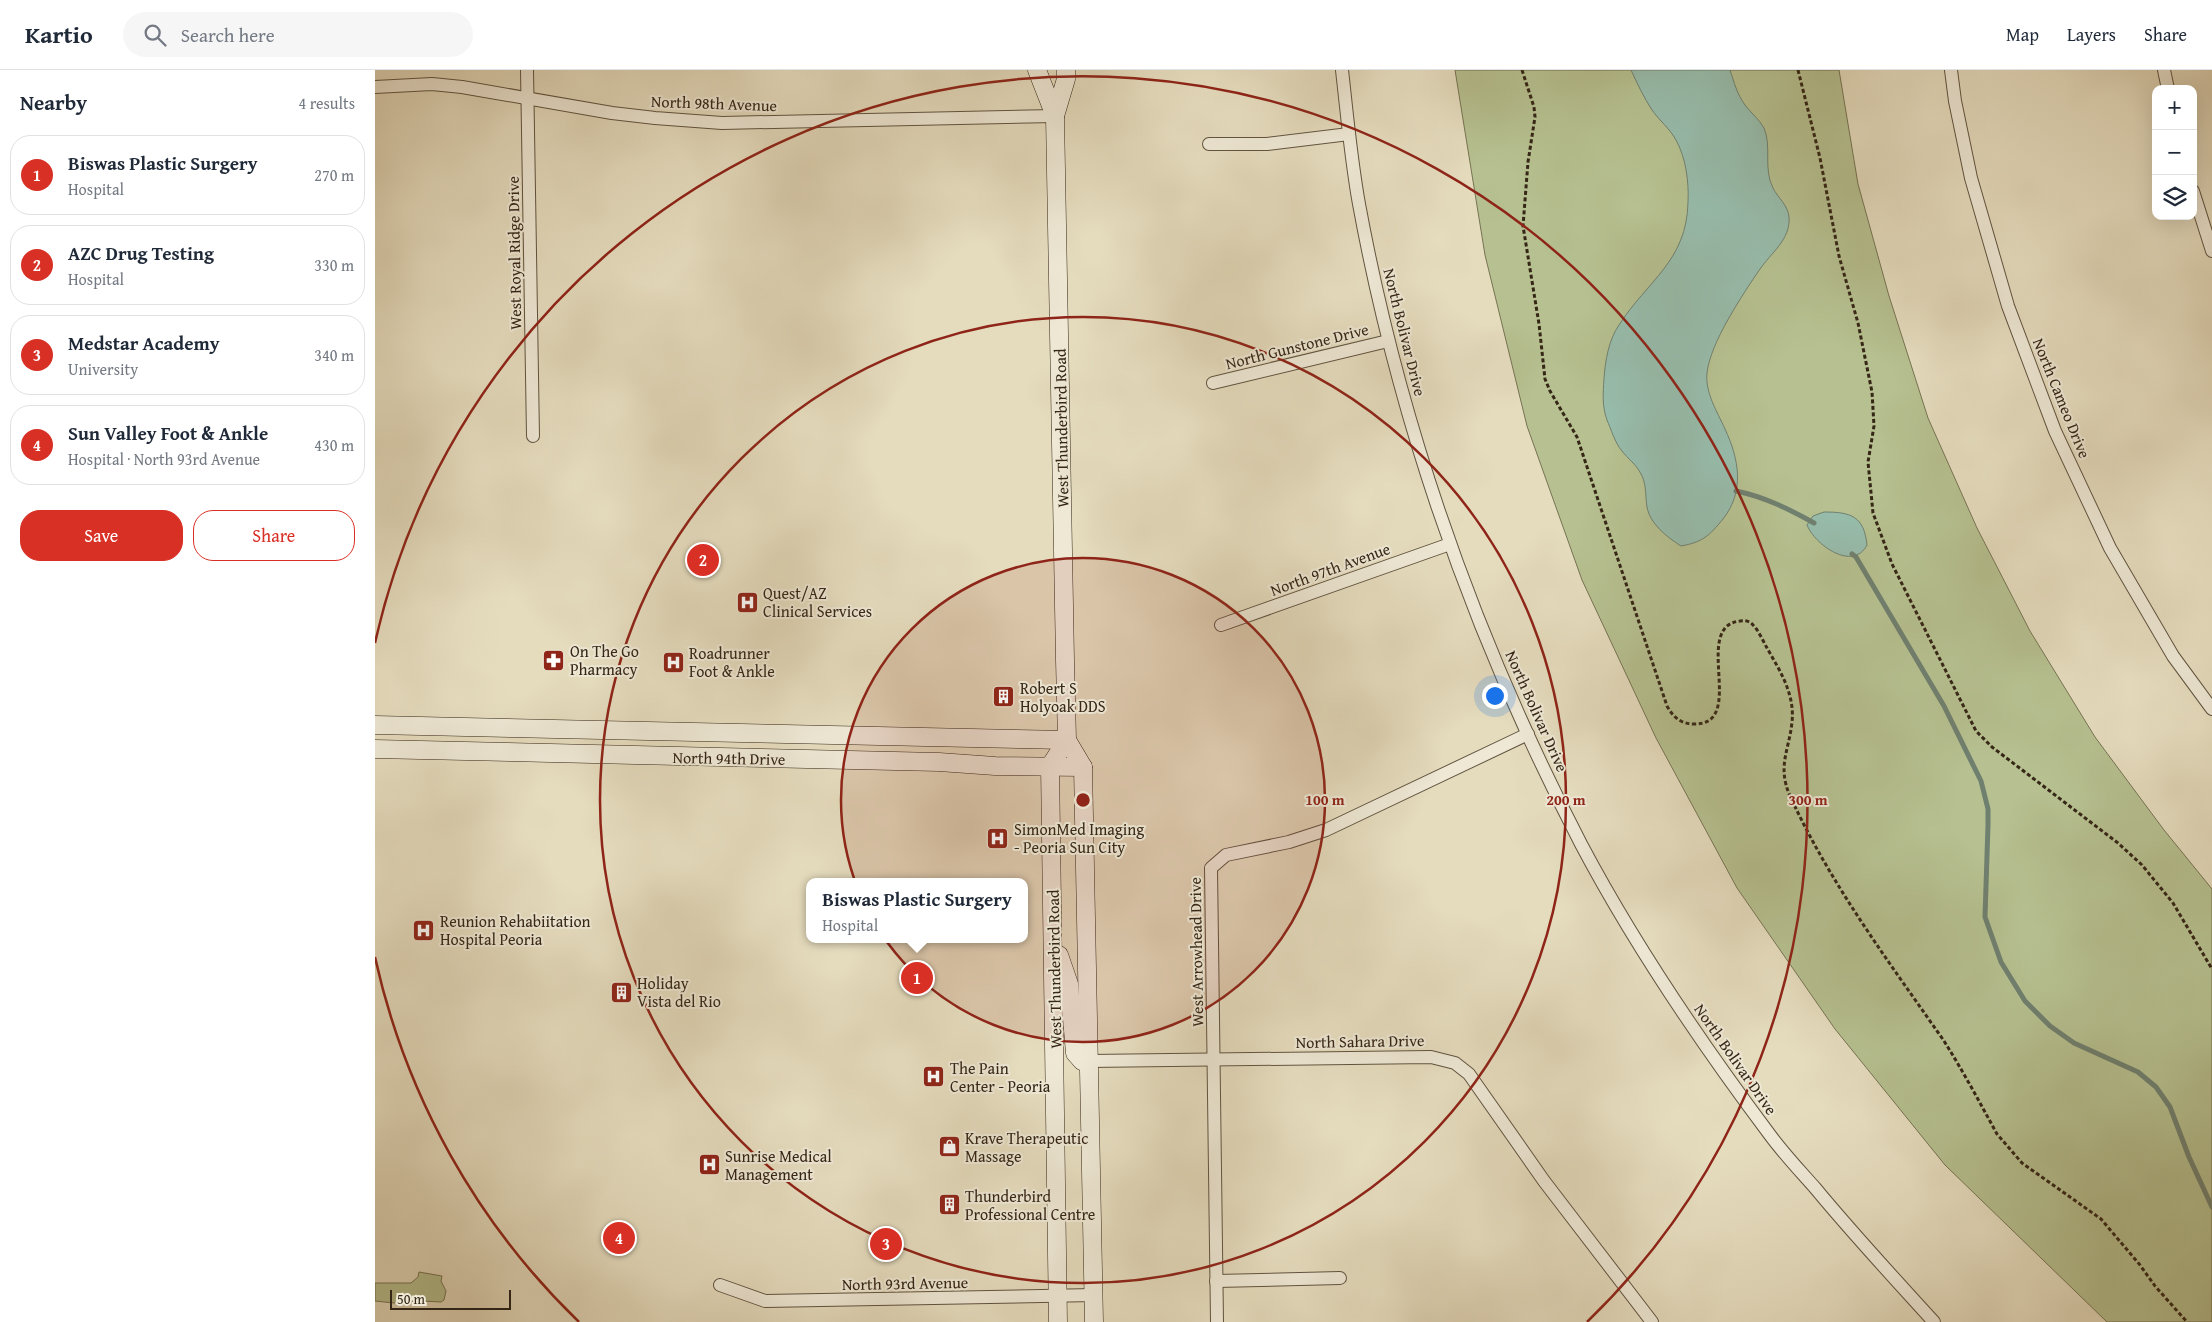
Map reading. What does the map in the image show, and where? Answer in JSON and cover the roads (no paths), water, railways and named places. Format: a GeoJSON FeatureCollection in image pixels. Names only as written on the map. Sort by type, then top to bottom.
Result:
{"type":"FeatureCollection","features":[{"type":"Feature","properties":{"kind":"main road","name":"West Thunderbird Road"},"geometry":{"type":"LineString","coordinates":[[1037,70],[1055,116]]}},
{"type":"Feature","properties":{"kind":"main road","name":"West Thunderbird Road"},"geometry":{"type":"LineString","coordinates":[[1066,70],[1066,79],[1055,116],[1067,740],[1083,767],[1094,1322]]}},
{"type":"Feature","properties":{"kind":"main road","name":"North 94th Drive"},"geometry":{"type":"LineString","coordinates":[[375,725],[845,737],[1067,740]]}},
{"type":"Feature","properties":{"kind":"main road"},"geometry":{"type":"LineString","coordinates":[[412,750],[413,726]]}},
{"type":"Feature","properties":{"kind":"main road"},"geometry":{"type":"LineString","coordinates":[[515,728],[516,753]]}},
{"type":"Feature","properties":{"kind":"main road"},"geometry":{"type":"LineString","coordinates":[[844,761],[845,737]]}},
{"type":"Feature","properties":{"kind":"main road"},"geometry":{"type":"LineString","coordinates":[[939,739],[939,762]]}},
{"type":"Feature","properties":{"kind":"main road"},"geometry":{"type":"LineString","coordinates":[[1050,766],[1067,740]]}},
{"type":"Feature","properties":{"kind":"main road","name":"North 94th Drive"},"geometry":{"type":"LineString","coordinates":[[375,749],[1083,767]]}},
{"type":"Feature","properties":{"kind":"main road","name":"West Thunderbird Road"},"geometry":{"type":"LineString","coordinates":[[1050,766],[1058,1322]]}},
{"type":"Feature","properties":{"kind":"main road"},"geometry":{"type":"LineString","coordinates":[[1054,943],[1069,984],[1075,1053],[1082,1060],[1089,1061]]}},
{"type":"Feature","properties":{"kind":"street","name":"West Royal Ridge Drive"},"geometry":{"type":"LineString","coordinates":[[527,70],[533,436]]}},
{"type":"Feature","properties":{"kind":"street","name":"North Bolivar Drive"},"geometry":{"type":"LineString","coordinates":[[1342,70],[1359,202],[1389,341],[1416,441],[1449,544],[1484,634],[1528,734],[1582,845],[1631,931],[1693,1028],[1772,1138],[1857,1238],[1933,1322]]}},
{"type":"Feature","properties":{"kind":"street","name":"North Cameo Drive"},"geometry":{"type":"LineString","coordinates":[[1951,70],[1955,101],[1971,178],[2008,306],[2055,432],[2110,548],[2173,656],[2212,709]]}},
{"type":"Feature","properties":{"kind":"street"},"geometry":{"type":"LineString","coordinates":[[2164,70],[2167,85]]}},
{"type":"Feature","properties":{"kind":"street","name":"North 98th Avenue"},"geometry":{"type":"LineString","coordinates":[[375,87],[432,84],[462,87],[528,100],[646,118],[722,123],[1055,116]]}},
{"type":"Feature","properties":{"kind":"street"},"geometry":{"type":"LineString","coordinates":[[1209,144],[1267,144],[1349,134]]}},
{"type":"Feature","properties":{"kind":"street"},"geometry":{"type":"LineString","coordinates":[[2197,203],[2212,251]]}},
{"type":"Feature","properties":{"kind":"street","name":"North Gunstone Drive"},"geometry":{"type":"LineString","coordinates":[[1213,383],[1389,341]]}},
{"type":"Feature","properties":{"kind":"street","name":"North 97th Avenue"},"geometry":{"type":"LineString","coordinates":[[1221,625],[1449,544]]}},
{"type":"Feature","properties":{"kind":"street","name":"West Arrowhead Drive"},"geometry":{"type":"LineString","coordinates":[[1217,1322],[1211,868],[1226,855],[1289,842],[1326,830],[1528,734]]}},
{"type":"Feature","properties":{"kind":"street","name":"North Sahara Drive"},"geometry":{"type":"LineString","coordinates":[[1089,1061],[1431,1056],[1455,1064],[1469,1074],[1543,1181],[1644,1320]]}},
{"type":"Feature","properties":{"kind":"street"},"geometry":{"type":"LineString","coordinates":[[1216,1281],[1341,1278]]}},
{"type":"Feature","properties":{"kind":"street","name":"North 93rd Avenue"},"geometry":{"type":"LineString","coordinates":[[720,1285],[765,1301],[1094,1295]]}},
{"type":"Feature","properties":{"kind":"waterway"},"geometry":{"type":"LineString","coordinates":[[1736,491],[1777,504],[1814,523]]}},
{"type":"Feature","properties":{"kind":"waterway"},"geometry":{"type":"LineString","coordinates":[[1852,554],[1856,557],[1944,706],[1981,781],[1988,809],[1985,917],[2001,962],[2025,1001],[2050,1026],[2074,1043],[2138,1072],[2156,1087],[2170,1107],[2189,1157],[2212,1207]]}},
{"type":"Feature","properties":{"kind":"place","name":"AZC Drug Testing"},"geometry":{"type":"Point","coordinates":[703,560]}},
{"type":"Feature","properties":{"kind":"place","name":"Quest/AZ Clinical Services"},"geometry":{"type":"Point","coordinates":[747,602]}},
{"type":"Feature","properties":{"kind":"place","name":"On The Go Pharmacy"},"geometry":{"type":"Point","coordinates":[554,660]}},
{"type":"Feature","properties":{"kind":"place","name":"Roadrunner Foot & Ankle"},"geometry":{"type":"Point","coordinates":[673,662]}},
{"type":"Feature","properties":{"kind":"place","name":"Robert S Holyoak DDS"},"geometry":{"type":"Point","coordinates":[1004,697]}},
{"type":"Feature","properties":{"kind":"place","name":"SimonMed Imaging - Peoria Sun City"},"geometry":{"type":"Point","coordinates":[998,838]}},
{"type":"Feature","properties":{"kind":"place","name":"Reunion Rehabiitation Hospital Peoria"},"geometry":{"type":"Point","coordinates":[424,930]}},
{"type":"Feature","properties":{"kind":"place","name":"Biswas Plastic Surgery"},"geometry":{"type":"Point","coordinates":[917,978]}},
{"type":"Feature","properties":{"kind":"place","name":"Holiday Vista del Rio"},"geometry":{"type":"Point","coordinates":[621,992]}},
{"type":"Feature","properties":{"kind":"place","name":"The Pain Center - Peoria"},"geometry":{"type":"Point","coordinates":[934,1077]}},
{"type":"Feature","properties":{"kind":"place","name":"Krave Therapeutic Massage"},"geometry":{"type":"Point","coordinates":[949,1147]}},
{"type":"Feature","properties":{"kind":"place","name":"Sunrise Medical Management"},"geometry":{"type":"Point","coordinates":[709,1165]}},
{"type":"Feature","properties":{"kind":"place","name":"Thunderbird Professional Centre"},"geometry":{"type":"Point","coordinates":[949,1205]}},
{"type":"Feature","properties":{"kind":"place","name":"Sun Valley Foot & Ankle"},"geometry":{"type":"Point","coordinates":[619,1238]}},
{"type":"Feature","properties":{"kind":"place","name":"Medstar Academy"},"geometry":{"type":"Point","coordinates":[886,1244]}}]}
